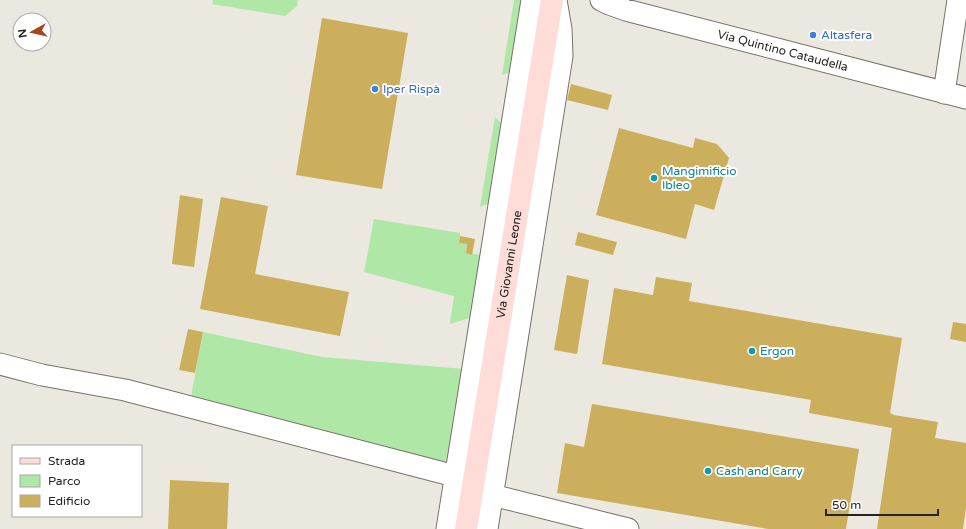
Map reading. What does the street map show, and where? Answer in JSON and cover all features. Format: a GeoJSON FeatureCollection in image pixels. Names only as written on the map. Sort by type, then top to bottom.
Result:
{"type":"FeatureCollection","features":[{"type":"Feature","properties":{"kind":"main road","name":"Via Giovanni Leone"},"geometry":{"type":"LineString","coordinates":[[466,529],[552,0]]}},
{"type":"Feature","properties":{"kind":"street"},"geometry":{"type":"LineString","coordinates":[[446,529],[532,0]]}},
{"type":"Feature","properties":{"kind":"street"},"geometry":{"type":"LineString","coordinates":[[487,529],[562,56],[561,29],[556,0]]}},
{"type":"Feature","properties":{"kind":"street","name":"Via Quintino Cataudella"},"geometry":{"type":"LineString","coordinates":[[601,0],[626,10],[966,98]]}},
{"type":"Feature","properties":{"kind":"street"},"geometry":{"type":"LineString","coordinates":[[944,93],[958,0]]}},
{"type":"Feature","properties":{"kind":"street"},"geometry":{"type":"LineString","coordinates":[[0,364],[42,375],[125,390],[455,476]]}},
{"type":"Feature","properties":{"kind":"street"},"geometry":{"type":"LineString","coordinates":[[492,495],[628,529]]}},
{"type":"Feature","properties":{"kind":"green space"},"geometry":{"type":"Polygon","coordinates":[[[213,0],[298,0],[297,6],[285,16],[212,4],[213,0]]]}},
{"type":"Feature","properties":{"kind":"green space"},"geometry":{"type":"Polygon","coordinates":[[[514,0],[523,0],[511,72],[502,75],[514,0]]]}},
{"type":"Feature","properties":{"kind":"green space"},"geometry":{"type":"Polygon","coordinates":[[[495,117],[503,125],[490,203],[480,207],[495,117]]]}},
{"type":"Feature","properties":{"kind":"green space"},"geometry":{"type":"Polygon","coordinates":[[[374,219],[460,233],[459,243],[467,244],[466,253],[482,255],[473,317],[450,324],[454,296],[364,272],[374,219]]]}},
{"type":"Feature","properties":{"kind":"green space"},"geometry":{"type":"Polygon","coordinates":[[[203,332],[322,357],[464,369],[450,455],[443,462],[191,397],[203,332]]]}},
{"type":"Feature","properties":{"kind":"building"},"geometry":{"type":"Polygon","coordinates":[[[322,18],[408,33],[382,189],[296,175],[322,18]]]}},
{"type":"Feature","properties":{"kind":"building"},"geometry":{"type":"Polygon","coordinates":[[[571,84],[612,95],[608,110],[567,100],[571,84]]]}},
{"type":"Feature","properties":{"kind":"building","name":"Mangimificio Ibleo"},"geometry":{"type":"Polygon","coordinates":[[[619,128],[693,148],[695,138],[717,144],[729,158],[714,210],[695,204],[686,239],[596,215],[619,128]]]}},
{"type":"Feature","properties":{"kind":"building"},"geometry":{"type":"Polygon","coordinates":[[[180,195],[203,199],[194,267],[172,264],[180,195]]]}},
{"type":"Feature","properties":{"kind":"building"},"geometry":{"type":"Polygon","coordinates":[[[221,197],[268,206],[255,274],[349,292],[340,336],[200,309],[221,197]]]}},
{"type":"Feature","properties":{"kind":"building"},"geometry":{"type":"Polygon","coordinates":[[[578,232],[617,242],[613,255],[575,245],[578,232]]]}},
{"type":"Feature","properties":{"kind":"building"},"geometry":{"type":"Polygon","coordinates":[[[460,236],[475,239],[472,255],[466,253],[467,244],[459,243],[460,236]]]}},
{"type":"Feature","properties":{"kind":"building"},"geometry":{"type":"Polygon","coordinates":[[[567,275],[589,280],[577,354],[554,350],[567,275]]]}},
{"type":"Feature","properties":{"kind":"building","name":"Ergon"},"geometry":{"type":"Polygon","coordinates":[[[656,277],[692,283],[689,301],[902,338],[890,413],[894,415],[938,422],[935,438],[966,443],[966,508],[963,529],[877,529],[892,428],[809,413],[811,400],[602,364],[614,288],[653,295],[656,277]]]}},
{"type":"Feature","properties":{"kind":"building"},"geometry":{"type":"Polygon","coordinates":[[[953,322],[966,324],[966,342],[950,339],[953,322]]]}},
{"type":"Feature","properties":{"kind":"building"},"geometry":{"type":"Polygon","coordinates":[[[188,329],[203,332],[195,373],[179,370],[188,329]]]}},
{"type":"Feature","properties":{"kind":"building","name":"Cash and Carry"},"geometry":{"type":"Polygon","coordinates":[[[592,404],[859,449],[846,529],[768,529],[557,493],[565,443],[584,447],[592,404]]]}},
{"type":"Feature","properties":{"kind":"building"},"geometry":{"type":"Polygon","coordinates":[[[170,480],[229,483],[227,529],[168,529],[170,480]]]}},
{"type":"Feature","properties":{"kind":"place","name":"Altasfera"},"geometry":{"type":"Point","coordinates":[813,35]}},
{"type":"Feature","properties":{"kind":"place","name":"Iper Rispà"},"geometry":{"type":"Point","coordinates":[375,89]}},
{"type":"Feature","properties":{"kind":"place","name":"Mangimificio Ibleo"},"geometry":{"type":"Point","coordinates":[654,178]}},
{"type":"Feature","properties":{"kind":"place","name":"Ergon"},"geometry":{"type":"Point","coordinates":[752,351]}},
{"type":"Feature","properties":{"kind":"place","name":"Cash and Carry"},"geometry":{"type":"Point","coordinates":[708,471]}}]}
